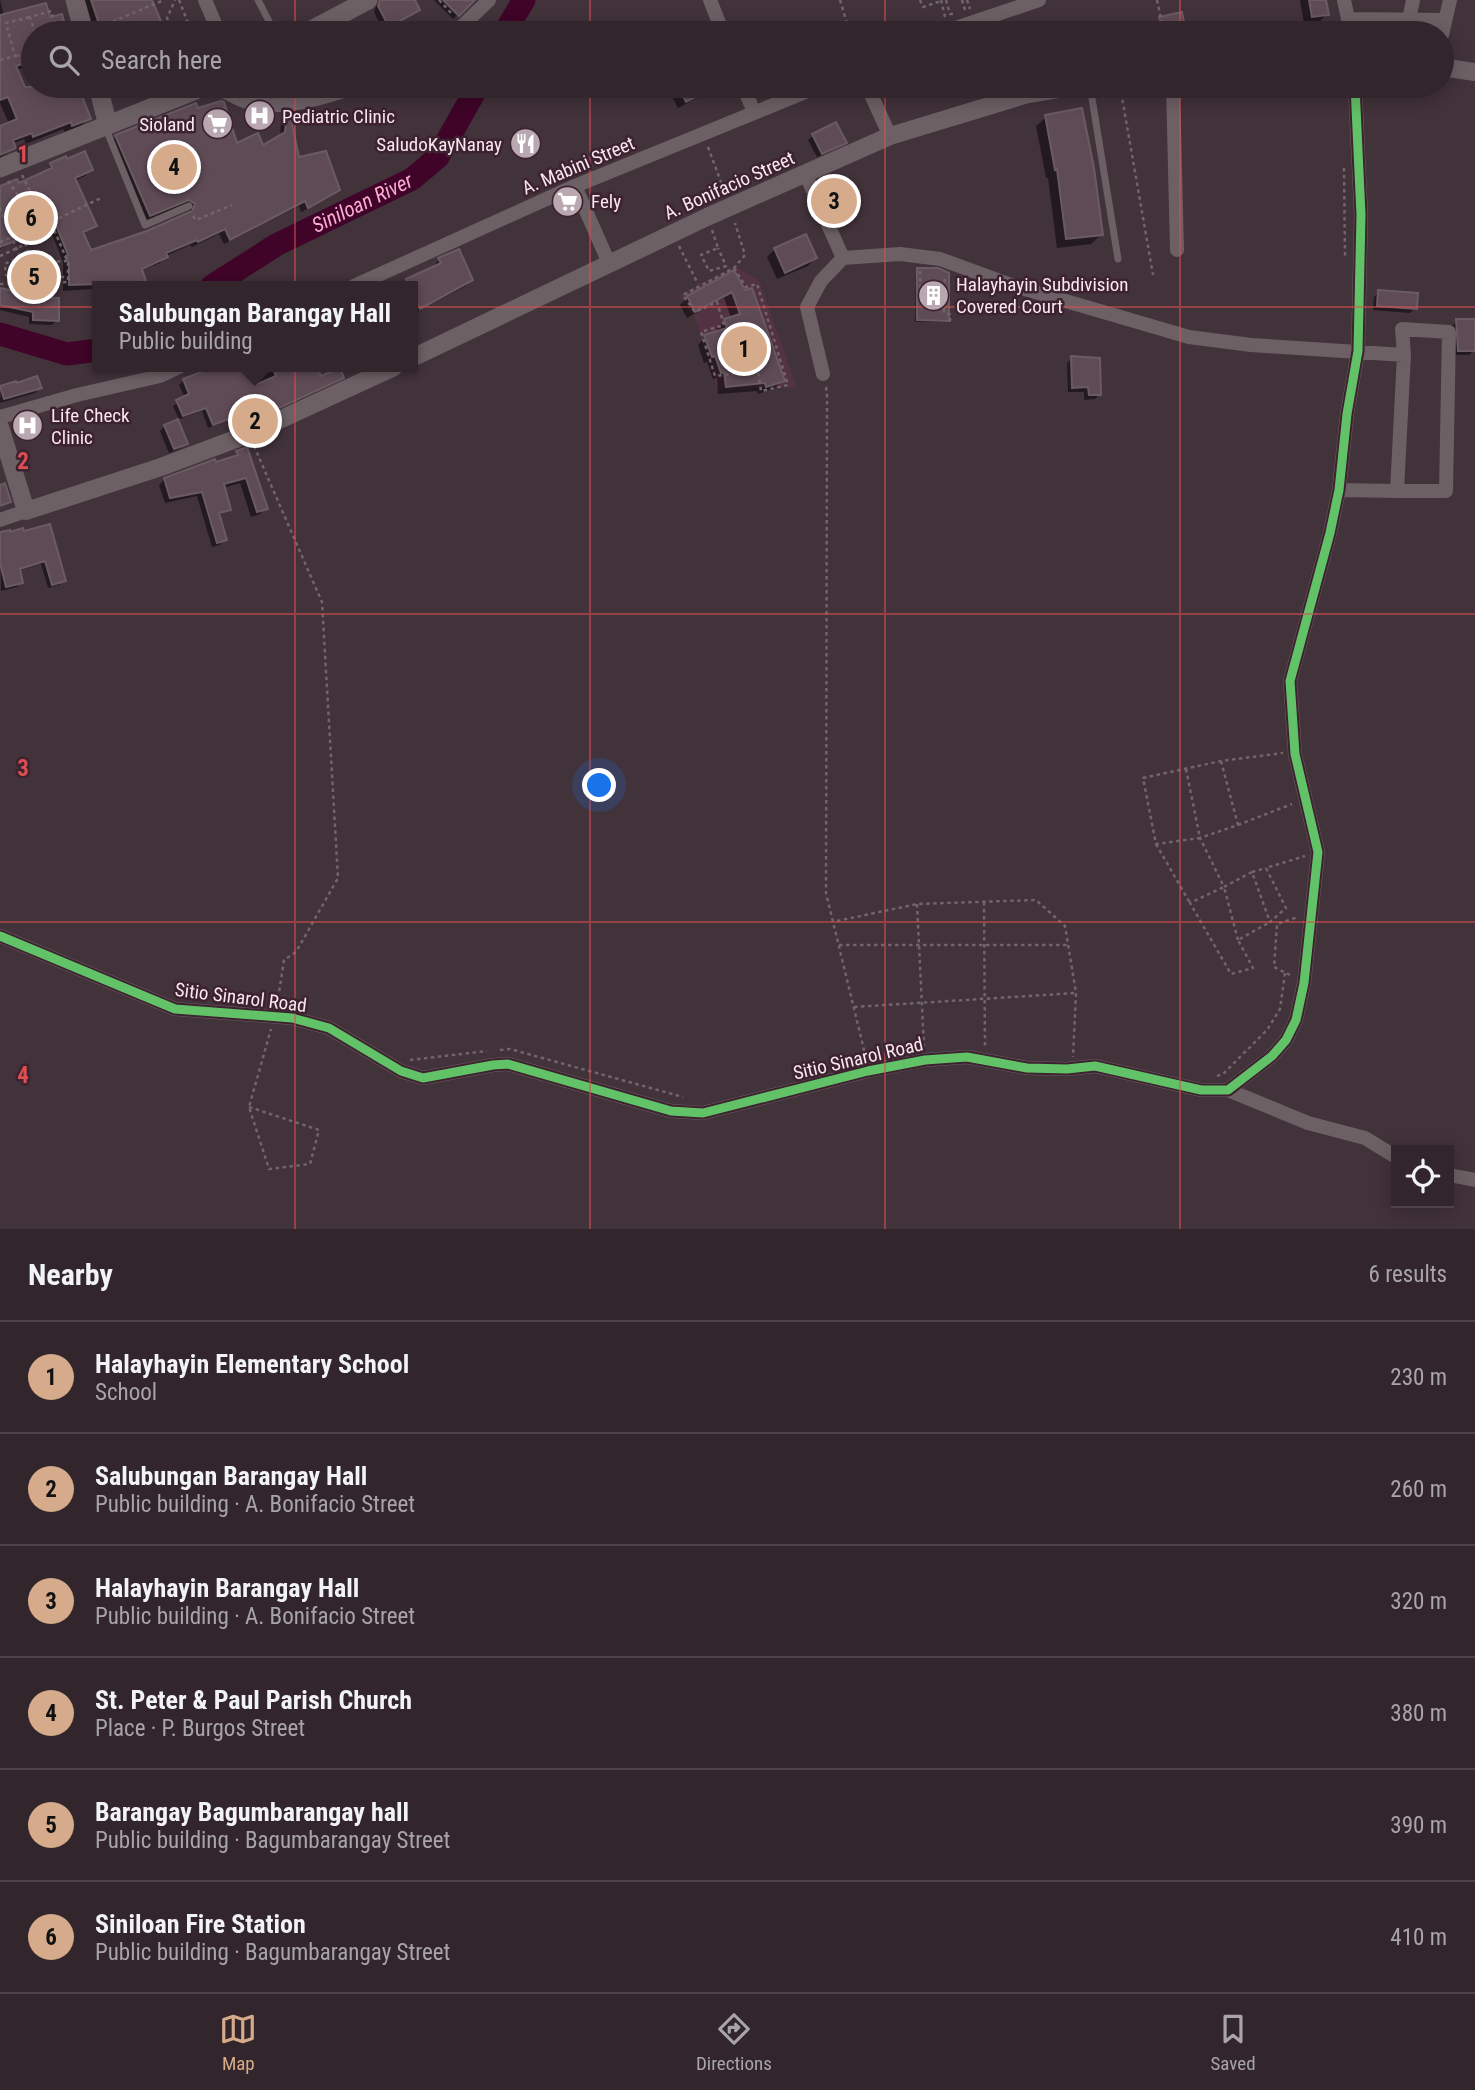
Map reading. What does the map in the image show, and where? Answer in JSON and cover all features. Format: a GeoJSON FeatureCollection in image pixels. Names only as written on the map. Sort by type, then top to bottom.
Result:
{"type":"FeatureCollection","features":[{"type":"Feature","properties":{"kind":"main road"},"geometry":{"type":"LineString","coordinates":[[75,0],[83,21]]}},
{"type":"Feature","properties":{"kind":"main road"},"geometry":{"type":"LineString","coordinates":[[329,21],[368,0]]}},
{"type":"Feature","properties":{"kind":"main road"},"geometry":{"type":"LineString","coordinates":[[101,98],[105,125]]}},
{"type":"Feature","properties":{"kind":"main road"},"geometry":{"type":"LineString","coordinates":[[3,174],[105,125],[175,98]]}},
{"type":"Feature","properties":{"kind":"street"},"geometry":{"type":"LineString","coordinates":[[205,0],[214,21]]}},
{"type":"Feature","properties":{"kind":"street"},"geometry":{"type":"LineString","coordinates":[[468,21],[489,0]]}},
{"type":"Feature","properties":{"kind":"street"},"geometry":{"type":"LineString","coordinates":[[710,0],[718,21]]}},
{"type":"Feature","properties":{"kind":"street"},"geometry":{"type":"LineString","coordinates":[[977,21],[1039,0]]}},
{"type":"Feature","properties":{"kind":"street"},"geometry":{"type":"LineString","coordinates":[[1344,0],[1349,21]]}},
{"type":"Feature","properties":{"kind":"street"},"geometry":{"type":"LineString","coordinates":[[1409,20],[1413,0]]}},
{"type":"Feature","properties":{"kind":"street"},"geometry":{"type":"LineString","coordinates":[[1445,21],[1450,0]]}},
{"type":"Feature","properties":{"kind":"street"},"geometry":{"type":"LineString","coordinates":[[1399,21],[1414,21]]}},
{"type":"Feature","properties":{"kind":"street"},"geometry":{"type":"LineString","coordinates":[[1454,69],[1475,72]]}},
{"type":"Feature","properties":{"kind":"street"},"geometry":{"type":"LineString","coordinates":[[239,98],[247,102],[267,104],[296,103],[322,98]]}},
{"type":"Feature","properties":{"kind":"street"},"geometry":{"type":"LineString","coordinates":[[749,98],[754,112]]}},
{"type":"Feature","properties":{"kind":"street","name":"A. Mabini Street"},"geometry":{"type":"LineString","coordinates":[[366,281],[575,186],[790,98]]}},
{"type":"Feature","properties":{"kind":"street"},"geometry":{"type":"LineString","coordinates":[[873,98],[890,136]]}},
{"type":"Feature","properties":{"kind":"street","name":"A. Bonifacio Street"},"geometry":{"type":"LineString","coordinates":[[418,355],[707,217],[890,136],[1015,98]]}},
{"type":"Feature","properties":{"kind":"street"},"geometry":{"type":"LineString","coordinates":[[1173,98],[1177,250]]}},
{"type":"Feature","properties":{"kind":"street"},"geometry":{"type":"LineString","coordinates":[[1228,1090],[1272,1056],[1286,1040],[1296,1020],[1304,983],[1318,852],[1295,754],[1290,681],[1339,490],[1347,414],[1358,351],[1361,215],[1356,98]]}},
{"type":"Feature","properties":{"kind":"street"},"geometry":{"type":"LineString","coordinates":[[805,173],[843,258]]}},
{"type":"Feature","properties":{"kind":"street"},"geometry":{"type":"LineString","coordinates":[[575,186],[610,263]]}},
{"type":"Feature","properties":{"kind":"street"},"geometry":{"type":"LineString","coordinates":[[823,374],[807,307],[821,281],[843,258],[877,254],[921,255],[940,259],[1014,286],[1189,337],[1251,345],[1404,355]]}},
{"type":"Feature","properties":{"kind":"street"},"geometry":{"type":"LineString","coordinates":[[1339,490],[1397,491],[1446,491],[1449,332],[1402,329],[1404,355],[1397,491]]}},
{"type":"Feature","properties":{"kind":"street"},"geometry":{"type":"LineString","coordinates":[[0,417],[168,372]]}},
{"type":"Feature","properties":{"kind":"street"},"geometry":{"type":"LineString","coordinates":[[0,520],[161,467],[249,434],[383,372]]}},
{"type":"Feature","properties":{"kind":"street"},"geometry":{"type":"LineString","coordinates":[[0,427],[26,511]]}},
{"type":"Feature","properties":{"kind":"street","name":"Sitio Sinarol Road"},"geometry":{"type":"LineString","coordinates":[[0,936],[175,1009],[292,1018],[329,1028],[401,1071],[423,1078],[508,1064],[671,1111],[703,1113],[925,1060],[967,1057],[1027,1068],[1067,1069],[1095,1066],[1201,1090],[1228,1090],[1308,1123],[1365,1138],[1391,1154]]}},
{"type":"Feature","properties":{"kind":"street"},"geometry":{"type":"LineString","coordinates":[[1454,1176],[1475,1180]]}},
{"type":"Feature","properties":{"kind":"lane"},"geometry":{"type":"LineString","coordinates":[[258,0],[269,21]]}},
{"type":"Feature","properties":{"kind":"lane"},"geometry":{"type":"LineString","coordinates":[[1092,98],[1118,259]]}},
{"type":"Feature","properties":{"kind":"lane"},"geometry":{"type":"LineString","coordinates":[[105,125],[145,225],[189,206]]}},
{"type":"Feature","properties":{"kind":"path"},"geometry":{"type":"LineString","coordinates":[[109,21],[164,0]]}},
{"type":"Feature","properties":{"kind":"path"},"geometry":{"type":"LineString","coordinates":[[168,21],[167,18],[177,0]]}},
{"type":"Feature","properties":{"kind":"path"},"geometry":{"type":"LineString","coordinates":[[177,0],[187,21]]}},
{"type":"Feature","properties":{"kind":"path"},"geometry":{"type":"LineString","coordinates":[[439,0],[454,21]]}},
{"type":"Feature","properties":{"kind":"path"},"geometry":{"type":"LineString","coordinates":[[840,0],[846,21]]}},
{"type":"Feature","properties":{"kind":"path"},"geometry":{"type":"LineString","coordinates":[[920,0],[923,7],[942,0]]}},
{"type":"Feature","properties":{"kind":"path"},"geometry":{"type":"LineString","coordinates":[[942,0],[950,14],[965,11],[962,0]]}},
{"type":"Feature","properties":{"kind":"path"},"geometry":{"type":"LineString","coordinates":[[942,0],[944,21]]}},
{"type":"Feature","properties":{"kind":"path"},"geometry":{"type":"LineString","coordinates":[[1157,0],[1161,21]]}},
{"type":"Feature","properties":{"kind":"path"},"geometry":{"type":"LineString","coordinates":[[0,24],[51,11],[54,21]]}},
{"type":"Feature","properties":{"kind":"path"},"geometry":{"type":"LineString","coordinates":[[30,17],[31,21]]}},
{"type":"Feature","properties":{"kind":"path"},"geometry":{"type":"LineString","coordinates":[[6,23],[15,56]]}},
{"type":"Feature","properties":{"kind":"path"},"geometry":{"type":"LineString","coordinates":[[0,60],[21,54]]}},
{"type":"Feature","properties":{"kind":"path"},"geometry":{"type":"LineString","coordinates":[[1122,98],[1153,275]]}},
{"type":"Feature","properties":{"kind":"path"},"geometry":{"type":"LineString","coordinates":[[705,141],[745,255],[734,268],[683,295],[695,312],[717,302],[724,325],[701,332],[715,376],[758,371],[761,391],[788,385],[757,284],[746,287],[734,268]]}},
{"type":"Feature","properties":{"kind":"path"},"geometry":{"type":"LineString","coordinates":[[1344,164],[1345,257]]}},
{"type":"Feature","properties":{"kind":"path"},"geometry":{"type":"LineString","coordinates":[[21,173],[49,229],[41,235]]}},
{"type":"Feature","properties":{"kind":"path"},"geometry":{"type":"LineString","coordinates":[[3,174],[28,209]]}},
{"type":"Feature","properties":{"kind":"path"},"geometry":{"type":"LineString","coordinates":[[3,283],[68,282],[67,261],[51,222],[101,198]]}},
{"type":"Feature","properties":{"kind":"path"},"geometry":{"type":"LineString","coordinates":[[38,203],[13,216],[31,260],[51,283]]}},
{"type":"Feature","properties":{"kind":"path"},"geometry":{"type":"LineString","coordinates":[[189,206],[196,220],[232,205]]}},
{"type":"Feature","properties":{"kind":"path"},"geometry":{"type":"LineString","coordinates":[[0,208],[22,262],[23,283]]}},
{"type":"Feature","properties":{"kind":"path"},"geometry":{"type":"LineString","coordinates":[[707,217],[726,266],[709,271],[701,255],[718,248]]}},
{"type":"Feature","properties":{"kind":"path"},"geometry":{"type":"LineString","coordinates":[[3,283],[6,275],[1,255],[24,242],[55,230]]}},
{"type":"Feature","properties":{"kind":"path"},"geometry":{"type":"LineString","coordinates":[[673,233],[698,285]]}},
{"type":"Feature","properties":{"kind":"path"},"geometry":{"type":"LineString","coordinates":[[0,242],[12,237]]}},
{"type":"Feature","properties":{"kind":"path"},"geometry":{"type":"LineString","coordinates":[[5,264],[13,260],[31,260]]}},
{"type":"Feature","properties":{"kind":"path"},"geometry":{"type":"LineString","coordinates":[[43,274],[42,267],[47,262],[67,261]]}},
{"type":"Feature","properties":{"kind":"path"},"geometry":{"type":"LineString","coordinates":[[920,261],[921,306],[944,309]]}},
{"type":"Feature","properties":{"kind":"path"},"geometry":{"type":"LineString","coordinates":[[54,275],[55,263]]}},
{"type":"Feature","properties":{"kind":"path"},"geometry":{"type":"LineString","coordinates":[[6,275],[17,279],[22,275],[43,274],[68,278]]}},
{"type":"Feature","properties":{"kind":"path"},"geometry":{"type":"LineString","coordinates":[[0,275],[3,283]]}},
{"type":"Feature","properties":{"kind":"path"},"geometry":{"type":"LineString","coordinates":[[945,275],[944,313],[950,314],[950,324]]}},
{"type":"Feature","properties":{"kind":"path"},"geometry":{"type":"LineString","coordinates":[[823,374],[827,395],[826,894],[868,1072]]}},
{"type":"Feature","properties":{"kind":"path"},"geometry":{"type":"LineString","coordinates":[[249,434],[322,602],[338,878],[296,952],[284,960],[275,1016],[249,1107],[268,1169],[310,1164],[319,1130],[249,1107]]}},
{"type":"Feature","properties":{"kind":"path"},"geometry":{"type":"LineString","coordinates":[[1186,769],[1200,838],[1224,887],[1238,940],[1253,968],[1231,974],[1156,844],[1143,778],[1221,761],[1286,752]]}},
{"type":"Feature","properties":{"kind":"path"},"geometry":{"type":"LineString","coordinates":[[1221,761],[1238,825]]}},
{"type":"Feature","properties":{"kind":"path"},"geometry":{"type":"LineString","coordinates":[[1156,844],[1200,838],[1305,799]]}},
{"type":"Feature","properties":{"kind":"path"},"geometry":{"type":"LineString","coordinates":[[1190,904],[1252,872],[1318,852]]}},
{"type":"Feature","properties":{"kind":"path"},"geometry":{"type":"LineString","coordinates":[[1238,940],[1270,922],[1286,908],[1266,868]]}},
{"type":"Feature","properties":{"kind":"path"},"geometry":{"type":"LineString","coordinates":[[1252,872],[1270,922]]}},
{"type":"Feature","properties":{"kind":"path"},"geometry":{"type":"LineString","coordinates":[[837,921],[917,904],[1036,900],[1065,926],[1076,993],[1073,1060]]}},
{"type":"Feature","properties":{"kind":"path"},"geometry":{"type":"LineString","coordinates":[[984,902],[985,1060]]}},
{"type":"Feature","properties":{"kind":"path"},"geometry":{"type":"LineString","coordinates":[[917,904],[925,1054]]}},
{"type":"Feature","properties":{"kind":"path"},"geometry":{"type":"LineString","coordinates":[[1304,983],[1274,967],[1277,923],[1311,912]]}},
{"type":"Feature","properties":{"kind":"path"},"geometry":{"type":"LineString","coordinates":[[839,945],[1068,945]]}},
{"type":"Feature","properties":{"kind":"path"},"geometry":{"type":"LineString","coordinates":[[1212,1079],[1223,1074],[1267,1030],[1280,1009],[1285,972]]}},
{"type":"Feature","properties":{"kind":"path"},"geometry":{"type":"LineString","coordinates":[[853,1007],[1076,993]]}},
{"type":"Feature","properties":{"kind":"path"},"geometry":{"type":"LineString","coordinates":[[410,1060],[510,1049],[683,1097]]}},
{"type":"Feature","properties":{"kind":"shaded area"},"geometry":{"type":"Polygon","coordinates":[[[735,266],[759,280],[797,388],[718,390],[696,320],[679,295],[735,266]]]}},
{"type":"Feature","properties":{"kind":"building"},"geometry":{"type":"Polygon","coordinates":[[[91,0],[152,0],[161,21],[98,21],[91,0]]]}},
{"type":"Feature","properties":{"kind":"building"},"geometry":{"type":"Polygon","coordinates":[[[380,0],[415,0],[420,10],[400,21],[386,21],[378,6],[380,0]]]}},
{"type":"Feature","properties":{"kind":"building"},"geometry":{"type":"Polygon","coordinates":[[[443,0],[475,0],[459,16],[443,0]]]}},
{"type":"Feature","properties":{"kind":"building"},"geometry":{"type":"Polygon","coordinates":[[[1309,0],[1326,0],[1329,15],[1312,17],[1309,0]]]}},
{"type":"Feature","properties":{"kind":"building"},"geometry":{"type":"Polygon","coordinates":[[[46,3],[50,17],[62,14],[64,21],[21,21],[21,65],[16,66],[21,78],[21,98],[83,98],[91,119],[72,126],[71,122],[33,137],[32,133],[13,140],[16,148],[0,155],[0,126],[17,119],[8,97],[0,100],[0,15],[46,3]]]}},
{"type":"Feature","properties":{"kind":"building"},"geometry":{"type":"Polygon","coordinates":[[[1182,12],[1184,21],[1160,21],[1159,17],[1182,12]]]}},
{"type":"Feature","properties":{"kind":"building"},"geometry":{"type":"Polygon","coordinates":[[[224,102],[237,143],[258,133],[263,145],[285,132],[287,114],[290,114],[299,157],[326,151],[340,190],[308,208],[305,201],[230,240],[225,229],[166,253],[168,257],[142,269],[146,281],[92,281],[92,284],[69,285],[68,255],[54,220],[0,247],[0,186],[17,179],[19,183],[52,168],[50,163],[85,151],[93,170],[75,178],[97,226],[83,232],[91,250],[147,231],[192,211],[195,204],[189,200],[150,216],[115,135],[196,103],[198,108],[224,102]]]}},
{"type":"Feature","properties":{"kind":"building"},"geometry":{"type":"Polygon","coordinates":[[[1082,108],[1103,235],[1066,239],[1057,169],[1055,170],[1045,115],[1082,108]]]}},
{"type":"Feature","properties":{"kind":"building"},"geometry":{"type":"Polygon","coordinates":[[[836,122],[847,143],[822,154],[812,134],[836,122]]]}},
{"type":"Feature","properties":{"kind":"building"},"geometry":{"type":"Polygon","coordinates":[[[839,189],[847,208],[834,214],[825,195],[839,189]]]}},
{"type":"Feature","properties":{"kind":"building"},"geometry":{"type":"Polygon","coordinates":[[[806,234],[817,258],[785,273],[774,248],[806,234]]]}},
{"type":"Feature","properties":{"kind":"building"},"geometry":{"type":"Polygon","coordinates":[[[459,249],[473,280],[420,309],[418,281],[406,279],[441,263],[438,258],[459,249]]]}},
{"type":"Feature","properties":{"kind":"building","name":"Halayhayin Subdivision Covered Court"},"geometry":{"type":"Polygon","coordinates":[[[917,268],[938,268],[949,273],[949,321],[917,320],[917,268]]]}},
{"type":"Feature","properties":{"kind":"building"},"geometry":{"type":"Polygon","coordinates":[[[734,270],[745,290],[752,288],[785,381],[766,387],[765,383],[726,387],[724,372],[721,373],[715,356],[712,357],[704,335],[727,328],[724,319],[740,314],[732,292],[695,312],[687,296],[734,270]]]}},
{"type":"Feature","properties":{"kind":"building"},"geometry":{"type":"Polygon","coordinates":[[[0,288],[30,294],[30,297],[59,298],[59,321],[33,320],[33,312],[0,305],[0,288]]]}},
{"type":"Feature","properties":{"kind":"building"},"geometry":{"type":"Polygon","coordinates":[[[1378,290],[1418,293],[1417,309],[1377,306],[1378,290]]]}},
{"type":"Feature","properties":{"kind":"building"},"geometry":{"type":"Polygon","coordinates":[[[1456,319],[1475,319],[1475,351],[1458,351],[1456,319]]]}},
{"type":"Feature","properties":{"kind":"building"},"geometry":{"type":"Polygon","coordinates":[[[1071,356],[1100,358],[1101,395],[1089,395],[1088,387],[1072,388],[1071,356]]]}},
{"type":"Feature","properties":{"kind":"building"},"geometry":{"type":"Polygon","coordinates":[[[201,372],[249,372],[255,385],[276,376],[274,372],[319,372],[321,376],[330,372],[342,372],[344,378],[244,424],[240,415],[213,425],[206,408],[183,416],[176,400],[189,394],[183,379],[201,372]]]}},
{"type":"Feature","properties":{"kind":"building"},"geometry":{"type":"Polygon","coordinates":[[[37,376],[42,388],[4,399],[0,386],[37,376]]]}},
{"type":"Feature","properties":{"kind":"building"},"geometry":{"type":"Polygon","coordinates":[[[178,419],[188,444],[174,449],[164,425],[178,419]]]}},
{"type":"Feature","properties":{"kind":"building"},"geometry":{"type":"Polygon","coordinates":[[[247,447],[268,509],[257,512],[246,478],[224,484],[231,510],[219,513],[227,540],[217,543],[202,492],[170,498],[164,478],[215,459],[216,462],[238,455],[236,451],[247,447]]]}},
{"type":"Feature","properties":{"kind":"building"},"geometry":{"type":"Polygon","coordinates":[[[5,483],[11,502],[0,506],[0,485],[5,483]]]}},
{"type":"Feature","properties":{"kind":"building"},"geometry":{"type":"Polygon","coordinates":[[[50,524],[66,581],[52,585],[45,561],[20,569],[23,583],[6,587],[0,563],[0,532],[23,528],[24,531],[50,524]]]}},
{"type":"Feature","properties":{"kind":"waterway","name":"Siniloan River"},"geometry":{"type":"LineString","coordinates":[[511,21],[524,0]]}},
{"type":"Feature","properties":{"kind":"waterway","name":"Siniloan River"},"geometry":{"type":"LineString","coordinates":[[220,281],[276,245],[412,179],[438,157],[471,98]]}},
{"type":"Feature","properties":{"kind":"waterway","name":"Siniloan River"},"geometry":{"type":"LineString","coordinates":[[0,334],[67,354],[92,351]]}},
{"type":"Feature","properties":{"kind":"cycle path"},"geometry":{"type":"LineString","coordinates":[[0,936],[175,1009],[292,1018],[329,1028],[401,1071],[423,1078],[508,1064],[671,1111],[703,1113],[868,1071],[925,1060],[967,1057],[1027,1068],[1067,1069],[1095,1066],[1201,1090],[1228,1090],[1272,1056],[1286,1040],[1296,1020],[1304,983],[1318,852],[1295,754],[1290,681],[1339,490],[1347,414],[1358,351],[1361,215],[1356,98]]}},
{"type":"Feature","properties":{"kind":"place","name":"Pediatric Clinic"},"geometry":{"type":"Point","coordinates":[259,116]}},
{"type":"Feature","properties":{"kind":"place","name":"Sioland"},"geometry":{"type":"Point","coordinates":[218,124]}},
{"type":"Feature","properties":{"kind":"place","name":"SaludoKayNanay"},"geometry":{"type":"Point","coordinates":[525,144]}},
{"type":"Feature","properties":{"kind":"place","name":"St. Peter & Paul Parish Church"},"geometry":{"type":"Point","coordinates":[174,167]}},
{"type":"Feature","properties":{"kind":"place","name":"Fely"},"geometry":{"type":"Point","coordinates":[568,201]}},
{"type":"Feature","properties":{"kind":"place","name":"Halayhayin Barangay Hall"},"geometry":{"type":"Point","coordinates":[834,201]}},
{"type":"Feature","properties":{"kind":"place","name":"Siniloan Fire Station"},"geometry":{"type":"Point","coordinates":[31,218]}},
{"type":"Feature","properties":{"kind":"place","name":"Barangay Bagumbarangay hall"},"geometry":{"type":"Point","coordinates":[34,277]}},
{"type":"Feature","properties":{"kind":"place","name":"Halayhayin Subdivision Covered Court"},"geometry":{"type":"Point","coordinates":[933,295]}},
{"type":"Feature","properties":{"kind":"place","name":"Halayhayin Elementary School"},"geometry":{"type":"Point","coordinates":[744,349]}},
{"type":"Feature","properties":{"kind":"place","name":"Salubungan Barangay Hall"},"geometry":{"type":"Point","coordinates":[255,421]}},
{"type":"Feature","properties":{"kind":"place","name":"Life Check Clinic"},"geometry":{"type":"Point","coordinates":[28,426]}}]}
